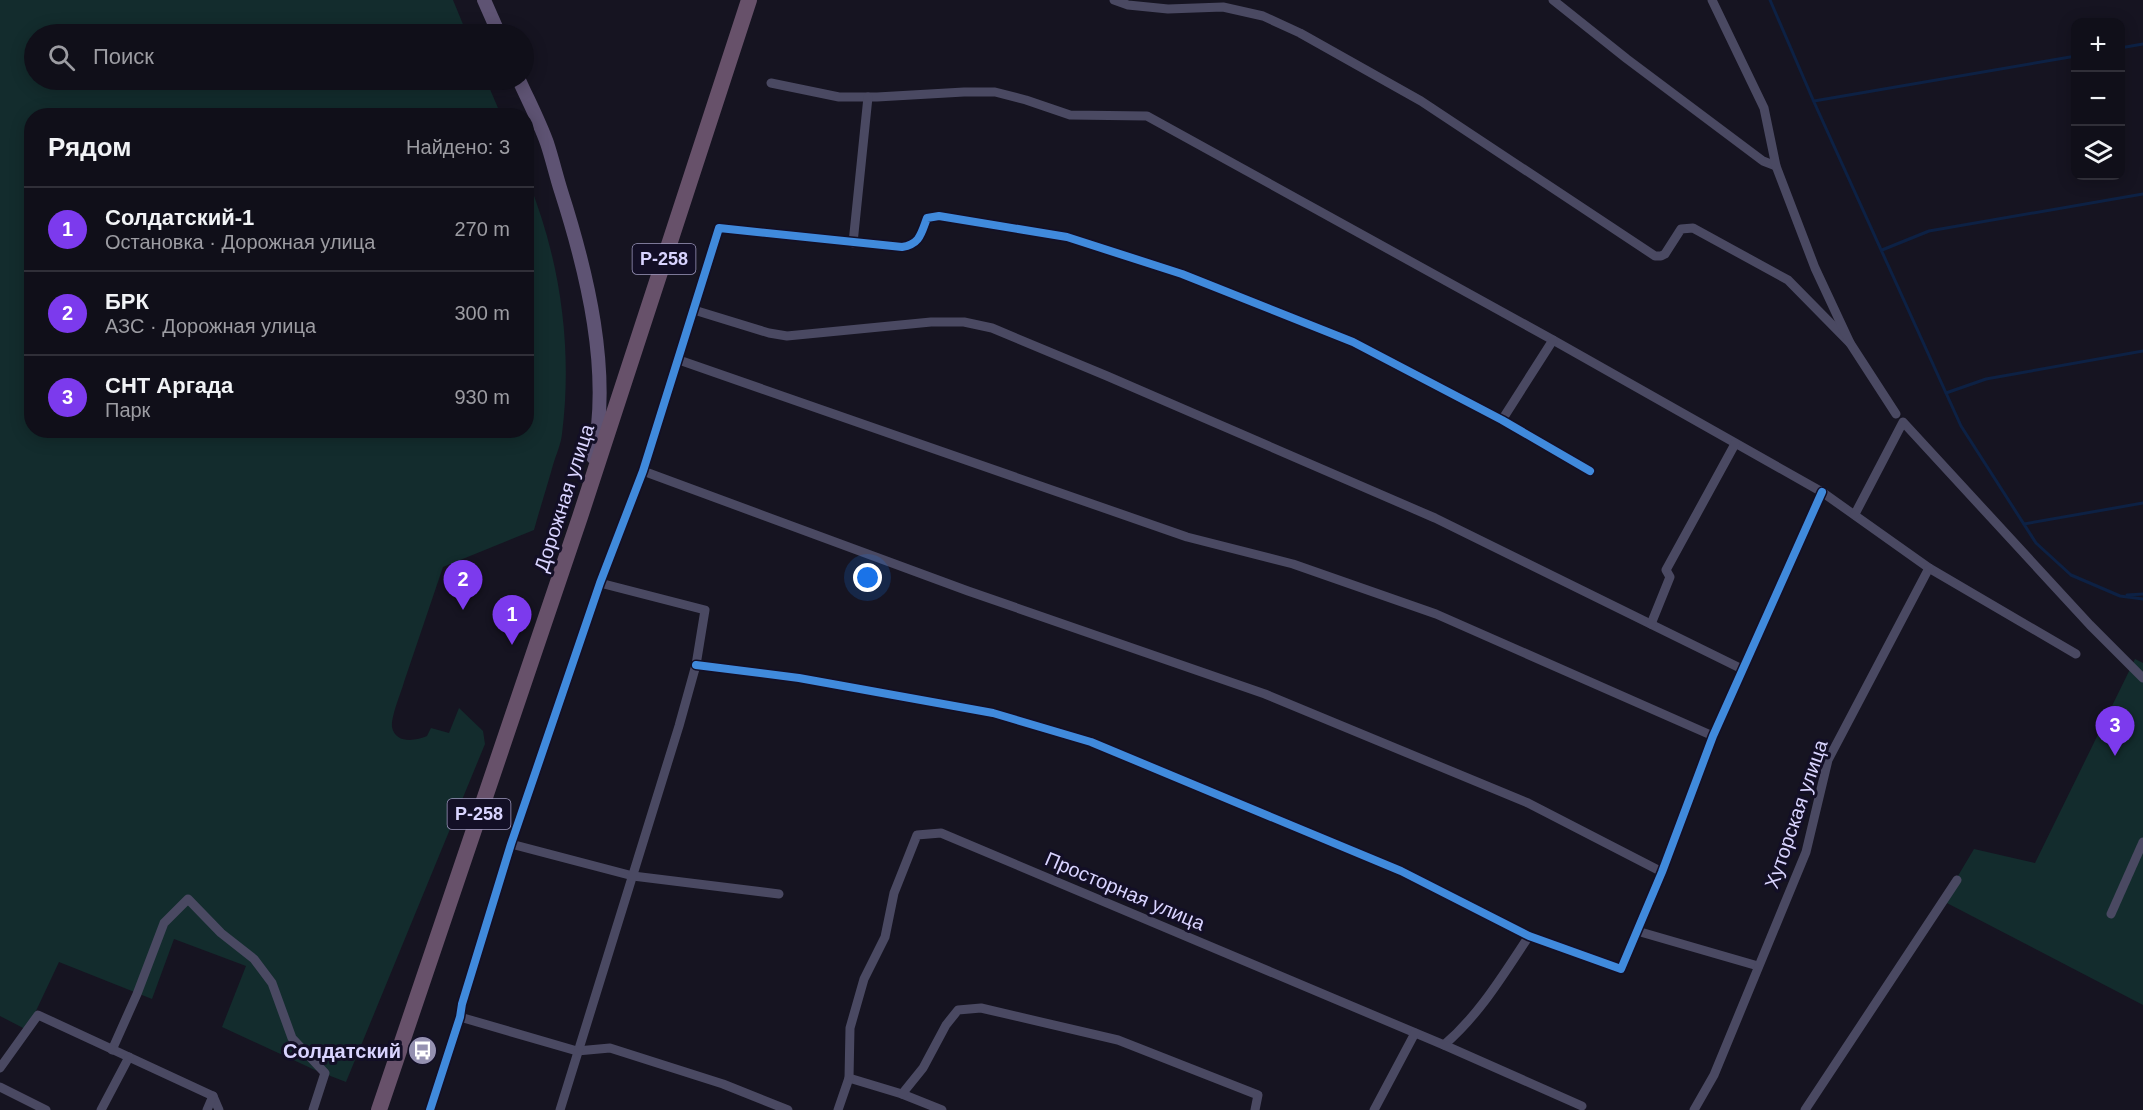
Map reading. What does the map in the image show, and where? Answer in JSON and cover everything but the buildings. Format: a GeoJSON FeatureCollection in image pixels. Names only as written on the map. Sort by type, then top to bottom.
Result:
{"type":"FeatureCollection","features":[{"type":"Feature","properties":{"kind":"highway","name":"Дорожная улица"},"geometry":{"type":"LineString","coordinates":[[379,1110],[580,517],[749,0]]}},
{"type":"Feature","properties":{"kind":"main road"},"geometry":{"type":"LineString","coordinates":[[484,0],[495,24]]}},
{"type":"Feature","properties":{"kind":"main road"},"geometry":{"type":"LineString","coordinates":[[524,90],[532,108]]}},
{"type":"Feature","properties":{"kind":"main road"},"geometry":{"type":"LineString","coordinates":[[534,113],[547,142],[579,244],[594,322],[600,411],[596,446],[580,517]]}},
{"type":"Feature","properties":{"kind":"street"},"geometry":{"type":"LineString","coordinates":[[1114,0],[1128,5],[1168,9],[1188,3],[1223,7],[1263,16],[1300,33],[1421,101],[1654,256],[1665,254],[1681,229],[1693,228],[1788,280],[1850,343]]}},
{"type":"Feature","properties":{"kind":"street"},"geometry":{"type":"LineString","coordinates":[[1553,0],[1763,161],[1776,166]]}},
{"type":"Feature","properties":{"kind":"street"},"geometry":{"type":"LineString","coordinates":[[1712,0],[1764,108],[1776,166],[1815,268],[1850,343],[1896,414]]}},
{"type":"Feature","properties":{"kind":"street"},"geometry":{"type":"LineString","coordinates":[[771,82],[839,97],[995,92],[1070,115],[1147,116],[1553,340],[1822,492],[1929,567],[2076,654]]}},
{"type":"Feature","properties":{"kind":"street"},"geometry":{"type":"LineString","coordinates":[[853,243],[868,97]]}},
{"type":"Feature","properties":{"kind":"street"},"geometry":{"type":"LineString","coordinates":[[430,1110],[511,844],[600,583],[643,471],[719,228],[902,247],[917,242],[927,218],[939,216],[1067,237],[1182,274],[1353,342],[1502,420],[1590,471]]}},
{"type":"Feature","properties":{"kind":"street"},"geometry":{"type":"LineString","coordinates":[[694,310],[769,333],[787,336],[931,322],[964,322],[992,328],[1435,518],[1742,669]]}},
{"type":"Feature","properties":{"kind":"street"},"geometry":{"type":"LineString","coordinates":[[1502,420],[1553,340]]}},
{"type":"Feature","properties":{"kind":"street"},"geometry":{"type":"LineString","coordinates":[[679,360],[1186,537],[1293,564],[1436,614],[1713,736]]}},
{"type":"Feature","properties":{"kind":"street"},"geometry":{"type":"LineString","coordinates":[[1855,514],[1902,422],[2090,625],[2143,678]]}},
{"type":"Feature","properties":{"kind":"street"},"geometry":{"type":"LineString","coordinates":[[1651,624],[1670,578],[1666,570],[1735,444]]}},
{"type":"Feature","properties":{"kind":"street"},"geometry":{"type":"LineString","coordinates":[[643,471],[968,591],[1265,694],[1528,803],[1662,872]]}},
{"type":"Feature","properties":{"kind":"street"},"geometry":{"type":"LineString","coordinates":[[696,665],[799,678],[993,713],[1091,742],[1401,871],[1529,936],[1621,969],[1662,872],[1713,736],[1822,492]]}},
{"type":"Feature","properties":{"kind":"street","name":"Хуторская улица"},"geometry":{"type":"LineString","coordinates":[[1694,1110],[1714,1076],[1806,852],[1828,760],[1929,567]]}},
{"type":"Feature","properties":{"kind":"street"},"geometry":{"type":"LineString","coordinates":[[560,1110],[696,665],[705,610],[600,583]]}},
{"type":"Feature","properties":{"kind":"street","name":"Просторная улица"},"geometry":{"type":"LineString","coordinates":[[838,1110],[849,1078],[850,1028],[864,979],[885,937],[894,893],[917,835],[941,833],[1444,1045],[1582,1106]]}},
{"type":"Feature","properties":{"kind":"street"},"geometry":{"type":"LineString","coordinates":[[2111,914],[2143,842]]}},
{"type":"Feature","properties":{"kind":"street"},"geometry":{"type":"LineString","coordinates":[[511,844],[633,876],[779,894]]}},
{"type":"Feature","properties":{"kind":"street"},"geometry":{"type":"LineString","coordinates":[[1805,1110],[1957,880]]}},
{"type":"Feature","properties":{"kind":"street"},"geometry":{"type":"LineString","coordinates":[[112,1050],[165,923],[188,899],[221,933],[254,959],[272,983],[292,1038],[325,1073],[313,1110]]}},
{"type":"Feature","properties":{"kind":"street"},"geometry":{"type":"LineString","coordinates":[[1637,931],[1758,966]]}},
{"type":"Feature","properties":{"kind":"street"},"geometry":{"type":"LineString","coordinates":[[1444,1045],[1480,1010],[1529,936]]}},
{"type":"Feature","properties":{"kind":"street"},"geometry":{"type":"LineString","coordinates":[[902,1094],[923,1068],[946,1025],[958,1010],[981,1008],[1118,1040],[1258,1095],[1254,1110]]}},
{"type":"Feature","properties":{"kind":"street"},"geometry":{"type":"LineString","coordinates":[[0,1068],[38,1015],[213,1096],[219,1110]]}},
{"type":"Feature","properties":{"kind":"street"},"geometry":{"type":"LineString","coordinates":[[460,1017],[577,1051],[610,1048],[723,1084],[788,1110]]}},
{"type":"Feature","properties":{"kind":"street"},"geometry":{"type":"LineString","coordinates":[[1374,1110],[1415,1033]]}},
{"type":"Feature","properties":{"kind":"street"},"geometry":{"type":"LineString","coordinates":[[101,1110],[129,1057]]}},
{"type":"Feature","properties":{"kind":"street"},"geometry":{"type":"LineString","coordinates":[[849,1078],[902,1094],[942,1110]]}},
{"type":"Feature","properties":{"kind":"street"},"geometry":{"type":"LineString","coordinates":[[0,1087],[46,1110]]}},
{"type":"Feature","properties":{"kind":"street"},"geometry":{"type":"LineString","coordinates":[[207,1110],[213,1096]]}},
{"type":"Feature","properties":{"kind":"green space"},"geometry":{"type":"Polygon","coordinates":[[[0,0],[453,0],[463,24],[24,24],[24,90],[490,90],[498,108],[24,108],[24,438],[534,438],[534,197],[548,240],[561,303],[566,369],[561,438],[534,530],[443,567],[395,711],[392,727],[397,736],[406,740],[427,736],[431,728],[449,733],[459,708],[483,731],[485,744],[346,1082],[222,1027],[246,966],[174,939],[152,999],[59,962],[27,1030],[0,1016],[0,0]]]}},
{"type":"Feature","properties":{"kind":"green space"},"geometry":{"type":"Polygon","coordinates":[[[2135,659],[2143,663],[2143,1005],[1943,901],[1974,849],[2035,863],[2135,659]]]}},
{"type":"Feature","properties":{"kind":"waterway"},"geometry":{"type":"LineString","coordinates":[[1770,0],[1961,426],[2036,543],[2071,575],[2120,596],[2143,599]]}},
{"type":"Feature","properties":{"kind":"waterway"},"geometry":{"type":"LineString","coordinates":[[2125,47],[2143,44]]}},
{"type":"Feature","properties":{"kind":"waterway"},"geometry":{"type":"LineString","coordinates":[[1814,101],[2071,57]]}},
{"type":"Feature","properties":{"kind":"waterway"},"geometry":{"type":"LineString","coordinates":[[1882,250],[1929,231],[2143,194]]}},
{"type":"Feature","properties":{"kind":"waterway"},"geometry":{"type":"LineString","coordinates":[[1946,393],[1986,379],[2143,351]]}},
{"type":"Feature","properties":{"kind":"waterway"},"geometry":{"type":"LineString","coordinates":[[2024,524],[2143,503]]}},
{"type":"Feature","properties":{"kind":"waterway"},"geometry":{"type":"LineString","coordinates":[[2127,595],[2143,594]]}},
{"type":"Feature","properties":{"kind":"cycle path"},"geometry":{"type":"LineString","coordinates":[[430,1110],[511,844],[600,583],[643,471],[719,228],[902,247],[916,241],[927,218],[939,216],[1067,237],[1182,274],[1353,342],[1502,420],[1590,471]]}},
{"type":"Feature","properties":{"kind":"cycle path"},"geometry":{"type":"LineString","coordinates":[[696,665],[799,678],[993,713],[1091,742],[1401,871],[1529,936],[1621,969],[1662,872],[1713,736],[1822,492]]}},
{"type":"Feature","properties":{"kind":"place","name":"БРК"},"geometry":{"type":"Point","coordinates":[463,610]}},
{"type":"Feature","properties":{"kind":"place","name":"Солдатский-1"},"geometry":{"type":"Point","coordinates":[512,645]}},
{"type":"Feature","properties":{"kind":"place","name":"СНТ Аргада"},"geometry":{"type":"Point","coordinates":[2115,756]}},
{"type":"Feature","properties":{"kind":"place","name":"Солдатский"},"geometry":{"type":"Point","coordinates":[422,1051]}}]}
